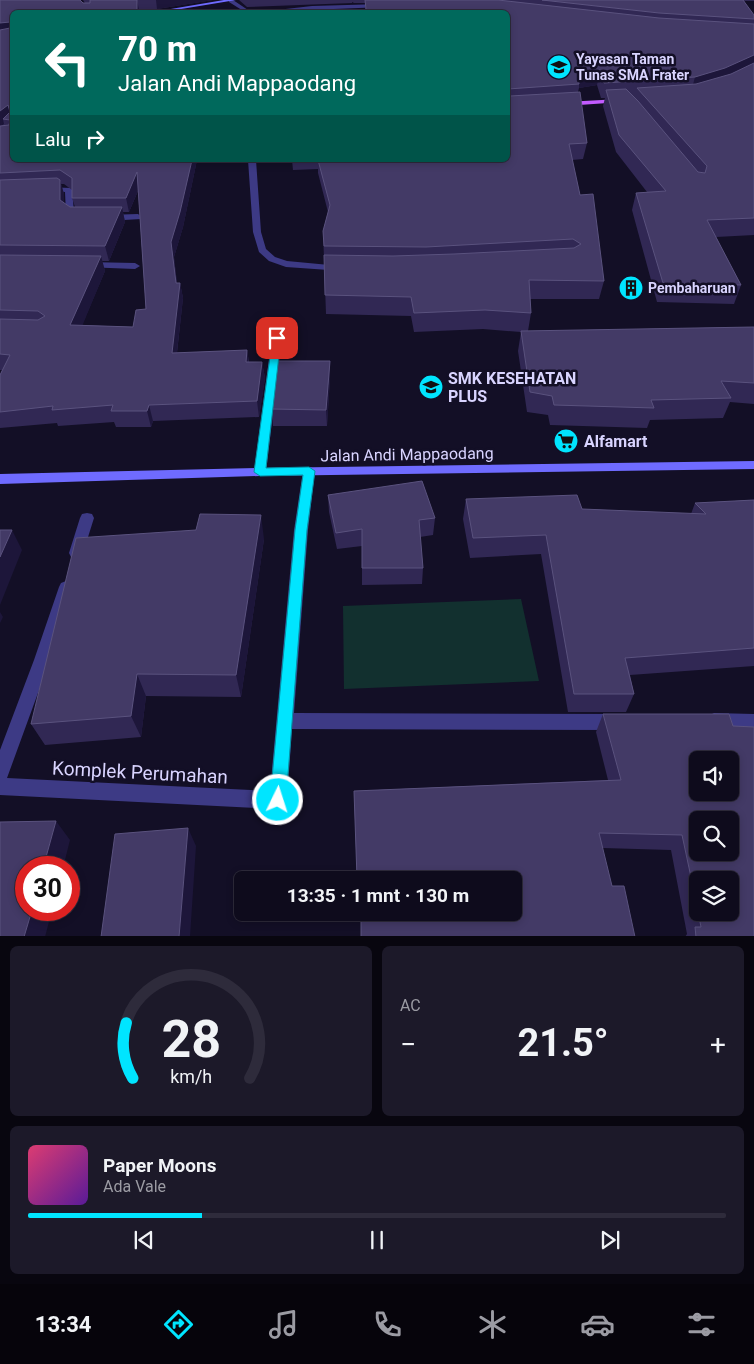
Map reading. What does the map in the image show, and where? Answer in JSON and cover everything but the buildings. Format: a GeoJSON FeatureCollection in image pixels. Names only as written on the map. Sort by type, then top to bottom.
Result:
{"type":"FeatureCollection","features":[{"type":"Feature","properties":{"kind":"main road"},"geometry":{"type":"LineString","coordinates":[[558,105],[625,101]]}},
{"type":"Feature","properties":{"kind":"street"},"geometry":{"type":"LineString","coordinates":[[169,10],[233,0],[246,10]]}},
{"type":"Feature","properties":{"kind":"street"},"geometry":{"type":"LineString","coordinates":[[313,10],[386,6]]}},
{"type":"Feature","properties":{"kind":"street"},"geometry":{"type":"LineString","coordinates":[[252,162],[258,242],[262,250],[272,259],[286,264],[313,268],[351,270]]}},
{"type":"Feature","properties":{"kind":"street"},"geometry":{"type":"LineString","coordinates":[[36,189],[64,188],[69,190],[70,214],[80,219],[90,218]]}},
{"type":"Feature","properties":{"kind":"street"},"geometry":{"type":"LineString","coordinates":[[100,218],[138,217]]}},
{"type":"Feature","properties":{"kind":"street"},"geometry":{"type":"LineString","coordinates":[[74,265],[134,266]]}},
{"type":"Feature","properties":{"kind":"street"},"geometry":{"type":"LineString","coordinates":[[260,472],[279,322]]}},
{"type":"Feature","properties":{"kind":"street","name":"Jalan Andi Mappaodang"},"geometry":{"type":"LineString","coordinates":[[0,479],[309,471],[754,465]]}},
{"type":"Feature","properties":{"kind":"street"},"geometry":{"type":"LineString","coordinates":[[309,471],[301,530],[284,721],[632,722]]}},
{"type":"Feature","properties":{"kind":"street"},"geometry":{"type":"LineString","coordinates":[[0,773],[42,660],[87,518]]}},
{"type":"Feature","properties":{"kind":"street","name":"Komplek Perumahan"},"geometry":{"type":"LineString","coordinates":[[0,786],[278,800],[284,721]]}},
{"type":"Feature","properties":{"kind":"street"},"geometry":{"type":"LineString","coordinates":[[698,721],[754,722]]}},
{"type":"Feature","properties":{"kind":"green space"},"geometry":{"type":"Polygon","coordinates":[[[521,599],[539,681],[344,689],[343,606],[521,599]]]}},
{"type":"Feature","properties":{"kind":"place","name":"Yayasan Taman Tunas SMA Frater"},"geometry":{"type":"Point","coordinates":[559,67]}},
{"type":"Feature","properties":{"kind":"place","name":"Pembaharuan"},"geometry":{"type":"Point","coordinates":[631,288]}},
{"type":"Feature","properties":{"kind":"place","name":"SMK KESEHATAN PLUS"},"geometry":{"type":"Point","coordinates":[431,387]}},
{"type":"Feature","properties":{"kind":"place","name":"Alfamart"},"geometry":{"type":"Point","coordinates":[566,441]}},
{"type":"Feature","properties":{"kind":"route"},"geometry":{"type":"LineString","coordinates":[[277,338],[260,472],[309,471],[301,530],[278,800]]}}]}
